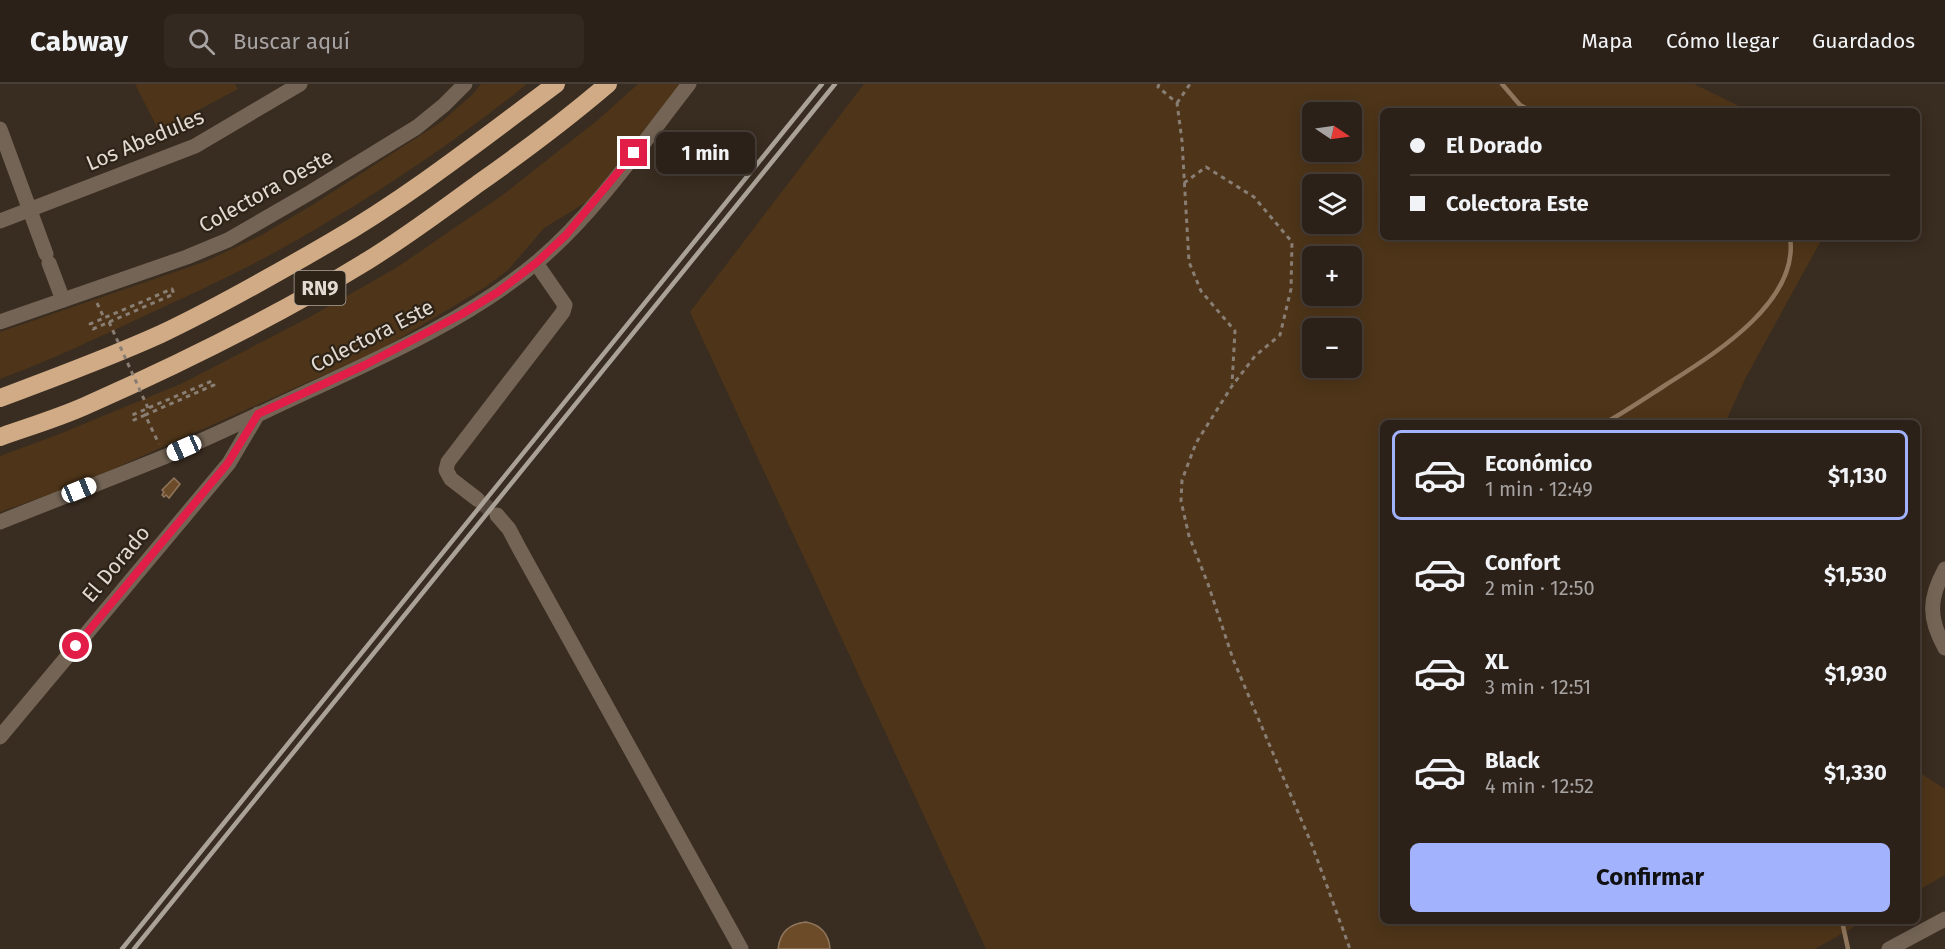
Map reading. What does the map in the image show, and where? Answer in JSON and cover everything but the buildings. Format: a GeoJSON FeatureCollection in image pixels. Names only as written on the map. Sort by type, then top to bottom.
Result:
{"type":"FeatureCollection","features":[{"type":"Feature","properties":{"kind":"highway","name":"RN9"},"geometry":{"type":"LineString","coordinates":[[0,398],[160,334],[236,296],[330,243],[411,191],[556,84]]}},
{"type":"Feature","properties":{"kind":"highway","name":"RN9"},"geometry":{"type":"LineString","coordinates":[[0,437],[83,407],[182,360],[257,324],[367,261],[436,215],[524,151],[608,84]]}},
{"type":"Feature","properties":{"kind":"street","name":"Los Abedules"},"geometry":{"type":"LineString","coordinates":[[0,221],[195,146],[300,84]]}},
{"type":"Feature","properties":{"kind":"street","name":"Colectora Oeste"},"geometry":{"type":"LineString","coordinates":[[0,322],[187,257],[228,240],[417,127],[465,84]]}},
{"type":"Feature","properties":{"kind":"street","name":"Colectora Este"},"geometry":{"type":"LineString","coordinates":[[0,522],[165,456],[365,365],[462,314],[498,292],[536,263],[566,235],[594,204],[690,84]]}},
{"type":"Feature","properties":{"kind":"street"},"geometry":{"type":"LineString","coordinates":[[0,129],[47,259],[69,298]]}},
{"type":"Feature","properties":{"kind":"street"},"geometry":{"type":"LineString","coordinates":[[477,499],[451,479],[446,470],[448,462],[563,312],[565,305],[536,263]]}},
{"type":"Feature","properties":{"kind":"street","name":"El Dorado"},"geometry":{"type":"LineString","coordinates":[[0,737],[228,463],[258,414]]}},
{"type":"Feature","properties":{"kind":"street"},"geometry":{"type":"LineString","coordinates":[[497,515],[509,529],[741,949]]}},
{"type":"Feature","properties":{"kind":"street"},"geometry":{"type":"LineString","coordinates":[[1945,569],[1933,597],[1932,621],[1945,648]]}},
{"type":"Feature","properties":{"kind":"street"},"geometry":{"type":"LineString","coordinates":[[1889,949],[1945,919]]}},
{"type":"Feature","properties":{"kind":"path"},"geometry":{"type":"LineString","coordinates":[[1159,84],[1158,87],[1177,103]]}},
{"type":"Feature","properties":{"kind":"path"},"geometry":{"type":"LineString","coordinates":[[1190,84],[1177,103],[1182,141],[1189,262],[1201,291],[1235,331],[1232,386]]}},
{"type":"Feature","properties":{"kind":"path"},"geometry":{"type":"LineString","coordinates":[[1184,183],[1206,167],[1254,197],[1292,242],[1291,288],[1280,335],[1255,356],[1232,386],[1196,443],[1182,480],[1181,501],[1189,536],[1233,659],[1312,845],[1350,949]]}},
{"type":"Feature","properties":{"kind":"path"},"geometry":{"type":"LineString","coordinates":[[172,289],[174,294],[93,329],[90,324],[104,318],[172,289]]}},
{"type":"Feature","properties":{"kind":"path"},"geometry":{"type":"LineString","coordinates":[[69,298],[80,307],[96,300],[104,318]]}},
{"type":"Feature","properties":{"kind":"path"},"geometry":{"type":"LineString","coordinates":[[109,322],[148,408]]}},
{"type":"Feature","properties":{"kind":"path"},"geometry":{"type":"LineString","coordinates":[[212,381],[214,385],[145,415],[134,420],[132,416],[212,381]]}},
{"type":"Feature","properties":{"kind":"path"},"geometry":{"type":"LineString","coordinates":[[145,415],[165,456]]}},
{"type":"Feature","properties":{"kind":"shaded area"},"geometry":{"type":"Polygon","coordinates":[[[135,84],[235,84],[238,89],[159,131],[135,84]]]}},
{"type":"Feature","properties":{"kind":"shaded area"},"geometry":{"type":"Polygon","coordinates":[[[481,84],[527,84],[415,166],[278,251],[89,342],[0,379],[0,332],[204,262],[260,236],[441,122],[481,84]]]}},
{"type":"Feature","properties":{"kind":"shaded area"},"geometry":{"type":"Polygon","coordinates":[[[638,84],[681,84],[588,201],[544,228],[508,270],[484,288],[382,349],[84,482],[0,512],[0,456],[183,383],[308,318],[396,268],[504,194],[599,119],[638,84]]]}},
{"type":"Feature","properties":{"kind":"shaded area"},"geometry":{"type":"Polygon","coordinates":[[[864,84],[1694,84],[1743,108],[1380,108],[1380,240],[1821,240],[1746,377],[1726,420],[1380,420],[1380,924],[1859,924],[1815,949],[986,949],[690,312],[864,84]]]}},
{"type":"Feature","properties":{"kind":"shaded area"},"geometry":{"type":"Polygon","coordinates":[[[174,478],[180,484],[169,498],[166,495],[164,497],[162,490],[174,478]]]}},
{"type":"Feature","properties":{"kind":"shaded area"},"geometry":{"type":"Polygon","coordinates":[[[1920,773],[1945,789],[1945,875],[1920,889],[1920,773]]]}},
{"type":"Feature","properties":{"kind":"shaded area"},"geometry":{"type":"Polygon","coordinates":[[[806,922],[816,925],[823,931],[830,949],[778,949],[786,930],[806,922]]]}},
{"type":"Feature","properties":{"kind":"waterway"},"geometry":{"type":"LineString","coordinates":[[1502,84],[1520,105],[1526,108]]}},
{"type":"Feature","properties":{"kind":"waterway"},"geometry":{"type":"LineString","coordinates":[[1610,420],[1705,359],[1748,325],[1767,305],[1781,284],[1789,261],[1790,240]]}},
{"type":"Feature","properties":{"kind":"waterway"},"geometry":{"type":"LineString","coordinates":[[1843,924],[1848,949]]}},
{"type":"Feature","properties":{"kind":"tunnel"},"geometry":{"type":"LineString","coordinates":[[477,499],[497,515]]}},
{"type":"Feature","properties":{"kind":"railway"},"geometry":{"type":"LineString","coordinates":[[122,949],[822,84]]}},
{"type":"Feature","properties":{"kind":"railway"},"geometry":{"type":"LineString","coordinates":[[134,949],[835,84]]}},
{"type":"Feature","properties":{"kind":"route"},"geometry":{"type":"LineString","coordinates":[[76,646],[228,463],[258,414],[365,365],[462,314],[498,292],[536,263],[566,235],[634,153]]}}]}
